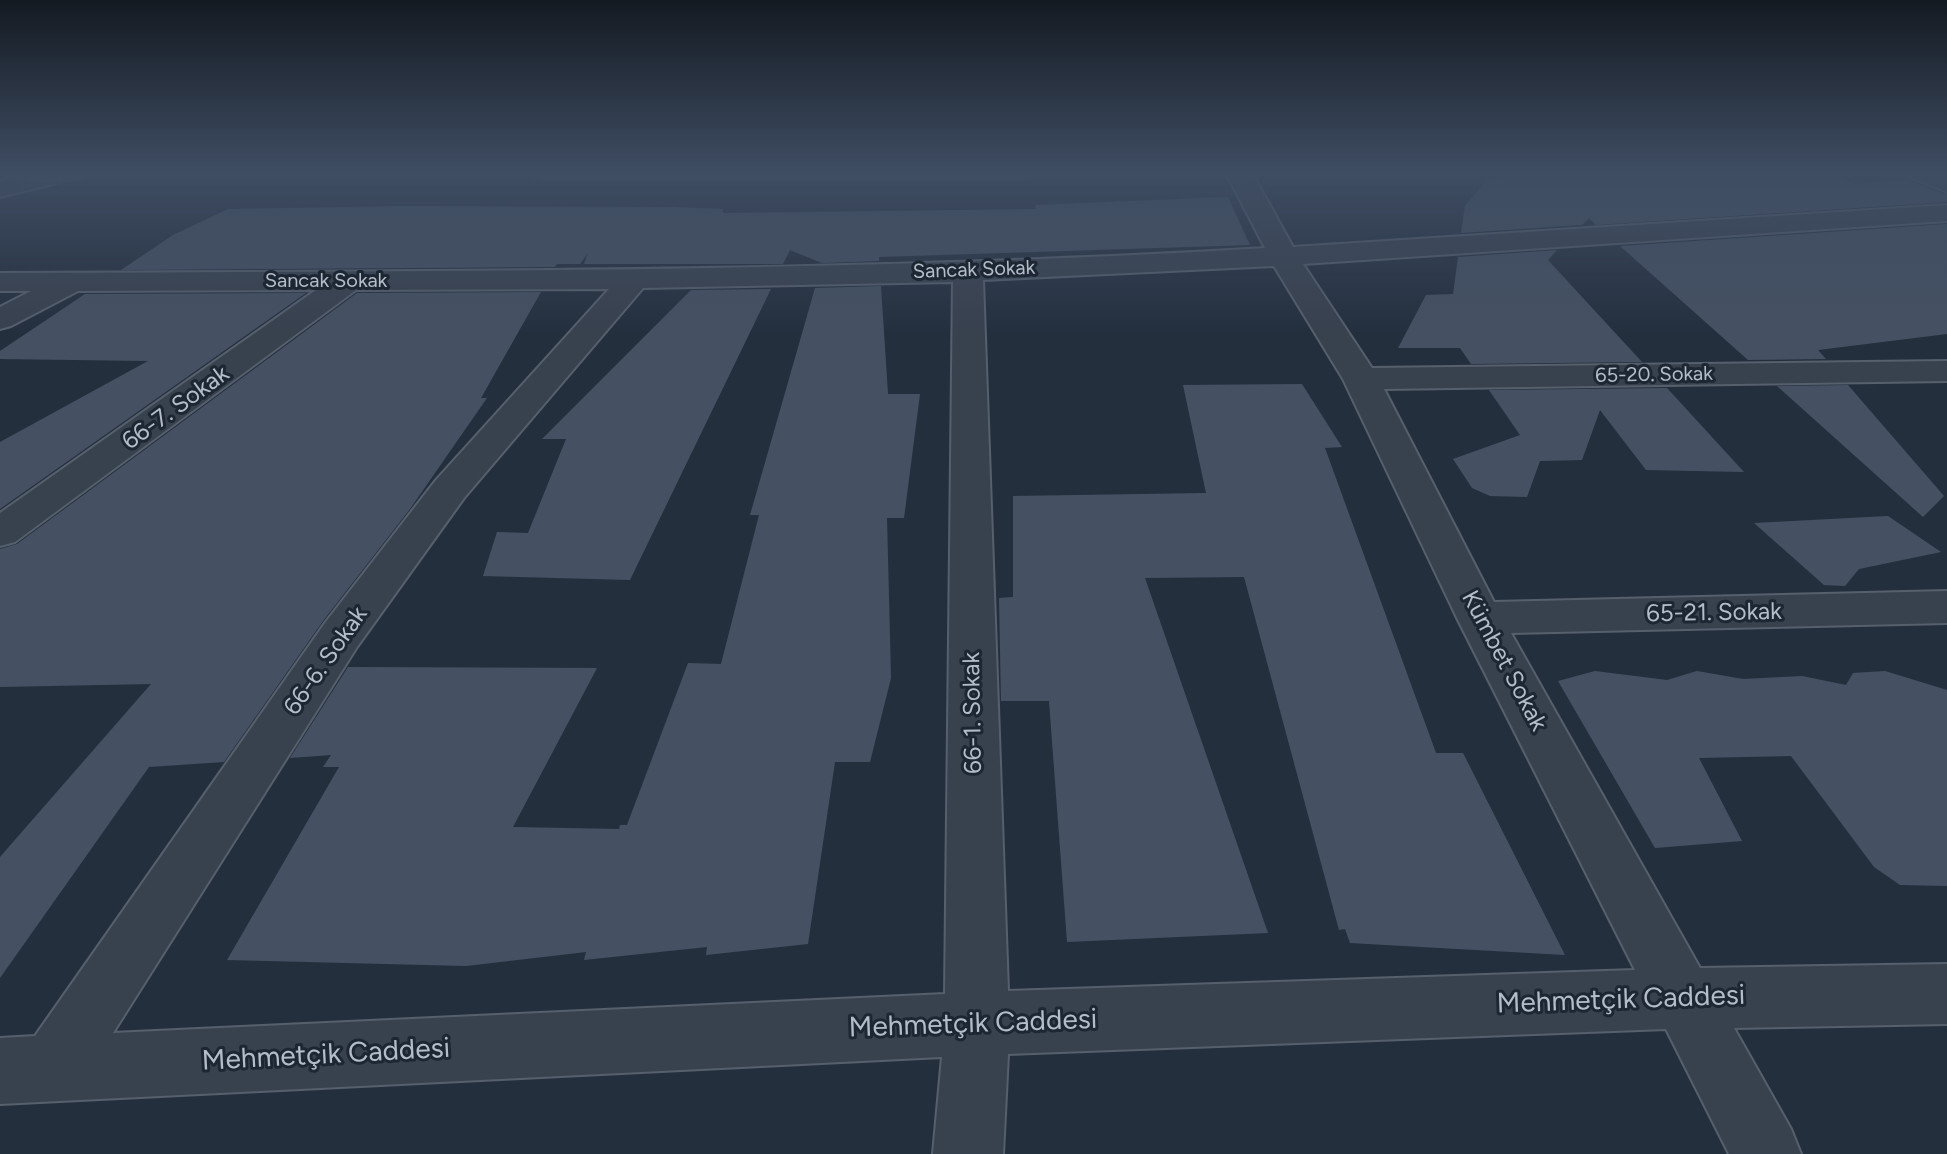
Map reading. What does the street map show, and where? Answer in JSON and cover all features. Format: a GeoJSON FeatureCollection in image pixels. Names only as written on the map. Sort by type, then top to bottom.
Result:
{"type":"FeatureCollection","features":[{"type":"Feature","properties":{"kind":"street","name":"Kümbet Sokak"},"geometry":{"type":"LineString","coordinates":[[1267,225],[1361,379],[1480,618],[1766,1154]]}},
{"type":"Feature","properties":{"kind":"street","name":"Sancak Sokak"},"geometry":{"type":"LineString","coordinates":[[0,282],[634,279],[968,272],[1284,257],[1768,225]]}},
{"type":"Feature","properties":{"kind":"street","name":"66-1. Sokak"},"geometry":{"type":"LineString","coordinates":[[968,272],[977,1023],[968,1154]]}},
{"type":"Feature","properties":{"kind":"street","name":"66-6. Sokak"},"geometry":{"type":"LineString","coordinates":[[26,1070],[450,489],[634,279]]}},
{"type":"Feature","properties":{"kind":"street","name":"66-7. Sokak"},"geometry":{"type":"LineString","coordinates":[[0,533],[350,280]]}},
{"type":"Feature","properties":{"kind":"street"},"geometry":{"type":"LineString","coordinates":[[0,319],[76,282]]}},
{"type":"Feature","properties":{"kind":"street","name":"65-20. Sokak"},"geometry":{"type":"LineString","coordinates":[[1361,379],[1947,371]]}},
{"type":"Feature","properties":{"kind":"street","name":"65-21. Sokak"},"geometry":{"type":"LineString","coordinates":[[1480,618],[1947,607]]}},
{"type":"Feature","properties":{"kind":"street","name":"Mehmetçik Caddesi"},"geometry":{"type":"LineString","coordinates":[[26,1070],[977,1023],[1683,997],[1947,994]]}},
{"type":"Feature","properties":{"kind":"building"},"geometry":{"type":"Polygon","coordinates":[[[194,225],[1241,225],[1250,245],[879,257],[879,261],[822,263],[790,250],[783,264],[584,264],[588,253],[580,264],[557,264],[555,267],[121,270],[173,235],[194,225]]]}},
{"type":"Feature","properties":{"kind":"building"},"geometry":{"type":"Polygon","coordinates":[[[1462,225],[1582,225],[1582,225],[1461,233],[1462,225]]]}},
{"type":"Feature","properties":{"kind":"building"},"geometry":{"type":"Polygon","coordinates":[[[1947,225],[1947,334],[1818,350],[1826,359],[1748,360],[1620,246],[1947,225]]]}},
{"type":"Feature","properties":{"kind":"building"},"geometry":{"type":"Polygon","coordinates":[[[1557,250],[1548,260],[1642,362],[1471,364],[1460,348],[1398,348],[1426,295],[1453,294],[1458,257],[1557,250]]]}},
{"type":"Feature","properties":{"kind":"building"},"geometry":{"type":"Polygon","coordinates":[[[881,286],[888,394],[920,394],[904,518],[887,518],[891,678],[870,762],[835,762],[808,944],[706,955],[707,947],[584,960],[586,952],[466,966],[227,960],[339,767],[323,767],[331,755],[290,758],[348,667],[597,668],[513,827],[619,829],[620,825],[627,825],[688,663],[721,664],[759,515],[750,515],[815,288],[881,286]]]}},
{"type":"Feature","properties":{"kind":"building"},"geometry":{"type":"Polygon","coordinates":[[[771,289],[630,580],[483,576],[497,532],[528,533],[566,439],[542,439],[691,290],[771,289]]]}},
{"type":"Feature","properties":{"kind":"building"},"geometry":{"type":"Polygon","coordinates":[[[541,292],[481,398],[487,398],[410,509],[323,621],[224,762],[149,767],[0,978],[0,857],[151,684],[0,687],[0,549],[17,544],[357,293],[541,292]]]}},
{"type":"Feature","properties":{"kind":"building"},"geometry":{"type":"Polygon","coordinates":[[[306,293],[0,509],[0,442],[148,361],[0,359],[0,351],[85,294],[306,293]]]}},
{"type":"Feature","properties":{"kind":"building"},"geometry":{"type":"Polygon","coordinates":[[[1302,384],[1342,447],[1325,448],[1436,753],[1463,753],[1565,955],[1350,943],[1345,929],[1339,930],[1244,577],[1145,578],[1268,933],[1067,942],[1049,701],[1001,701],[999,598],[1013,597],[1013,496],[1206,493],[1183,385],[1302,384]]]}},
{"type":"Feature","properties":{"kind":"building"},"geometry":{"type":"Polygon","coordinates":[[[1848,385],[1944,496],[1923,517],[1777,386],[1848,385]]]}},
{"type":"Feature","properties":{"kind":"building"},"geometry":{"type":"Polygon","coordinates":[[[1667,388],[1744,472],[1646,470],[1600,410],[1582,460],[1540,461],[1527,497],[1490,496],[1472,488],[1453,459],[1520,435],[1489,390],[1667,388]]]}},
{"type":"Feature","properties":{"kind":"building"},"geometry":{"type":"Polygon","coordinates":[[[1888,516],[1941,552],[1859,569],[1845,586],[1824,585],[1754,523],[1888,516]]]}},
{"type":"Feature","properties":{"kind":"building"},"geometry":{"type":"Polygon","coordinates":[[[1595,671],[1667,680],[1697,671],[1743,679],[1802,676],[1846,685],[1853,673],[1885,671],[1947,690],[1947,886],[1900,885],[1874,867],[1791,756],[1699,758],[1742,841],[1655,848],[1558,681],[1595,671]]]}}]}
